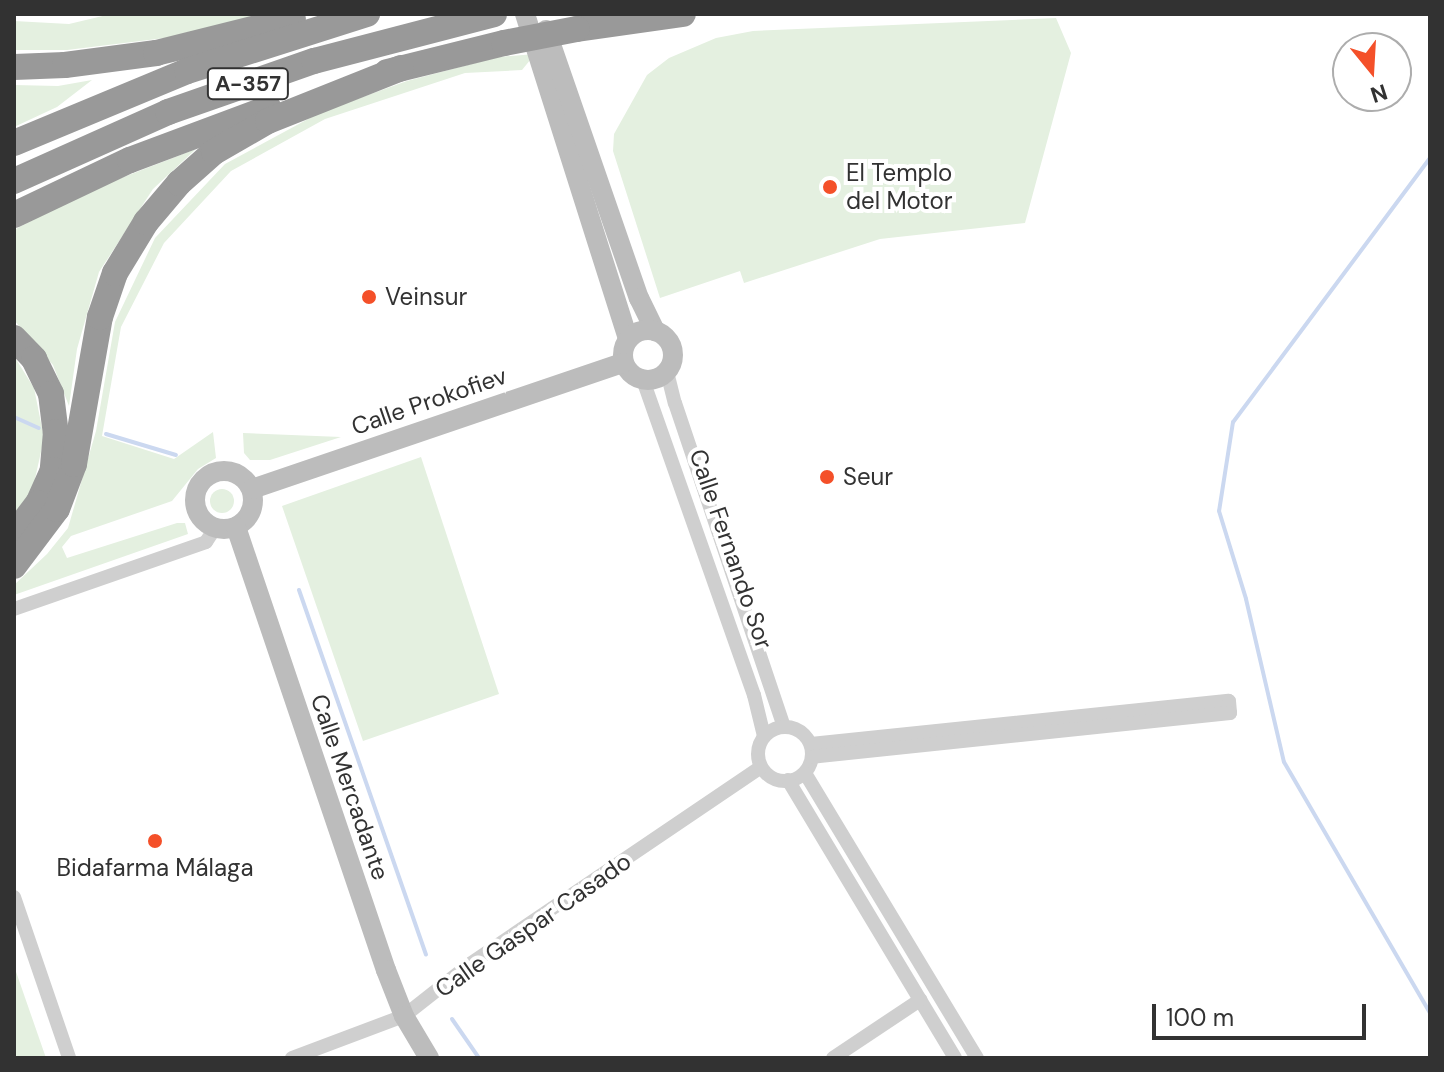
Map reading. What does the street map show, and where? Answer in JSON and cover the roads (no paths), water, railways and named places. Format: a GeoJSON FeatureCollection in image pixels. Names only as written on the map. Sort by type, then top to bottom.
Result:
{"type":"FeatureCollection","features":[{"type":"Feature","properties":{"kind":"highway"},"geometry":{"type":"LineString","coordinates":[[14,67],[65,65],[156,53],[312,14]]}},
{"type":"Feature","properties":{"kind":"highway","name":"A-357"},"geometry":{"type":"LineString","coordinates":[[14,143],[187,71],[367,14]]}},
{"type":"Feature","properties":{"kind":"highway","name":"A-357"},"geometry":{"type":"LineString","coordinates":[[14,181],[153,118],[212,96],[314,61],[493,14]]}},
{"type":"Feature","properties":{"kind":"highway"},"geometry":{"type":"LineString","coordinates":[[14,215],[130,160],[218,125],[401,68],[577,29],[683,14]]}},
{"type":"Feature","properties":{"kind":"highway"},"geometry":{"type":"LineString","coordinates":[[14,554],[27,535],[57,509],[74,464],[100,317],[115,273],[146,222],[179,183],[214,152],[268,121],[401,68]]}},
{"type":"Feature","properties":{"kind":"highway"},"geometry":{"type":"LineString","coordinates":[[14,338],[34,359],[51,394],[56,432],[53,470],[14,566]]}},
{"type":"Feature","properties":{"kind":"street"},"geometry":{"type":"LineString","coordinates":[[525,14],[628,339]]}},
{"type":"Feature","properties":{"kind":"street"},"geometry":{"type":"LineString","coordinates":[[540,14],[639,298],[655,331],[667,338],[672,348],[673,358],[667,372],[660,377],[643,380],[634,377],[623,363],[622,354],[628,339],[636,333],[655,331]]}},
{"type":"Feature","properties":{"kind":"street","name":"Calle Prokofiev"},"geometry":{"type":"LineString","coordinates":[[252,489],[623,363]]}},
{"type":"Feature","properties":{"kind":"street","name":"Calle Fernando Sor"},"geometry":{"type":"LineString","coordinates":[[667,372],[784,726]]}},
{"type":"Feature","properties":{"kind":"street","name":"Calle Fernando Sor"},"geometry":{"type":"LineString","coordinates":[[643,380],[754,695],[764,736]]}},
{"type":"Feature","properties":{"kind":"street"},"geometry":{"type":"LineString","coordinates":[[14,609],[206,542],[249,515],[252,489],[239,474],[219,471],[202,480],[197,488],[195,507],[206,523],[226,527]]}},
{"type":"Feature","properties":{"kind":"street","name":"Calle Mercadante"},"geometry":{"type":"LineString","coordinates":[[226,527],[404,1016],[429,1058]]}},
{"type":"Feature","properties":{"kind":"street"},"geometry":{"type":"LineString","coordinates":[[1229,701],[1230,713],[811,751],[1229,701]]}},
{"type":"Feature","properties":{"kind":"street"},"geometry":{"type":"LineString","coordinates":[[805,773],[788,780],[769,776],[761,767],[758,751],[764,736],[784,726],[797,729],[811,751],[805,773],[977,1058]]}},
{"type":"Feature","properties":{"kind":"street","name":"Calle Gaspar Casado"},"geometry":{"type":"LineString","coordinates":[[292,1058],[404,1016],[470,964],[761,767]]}},
{"type":"Feature","properties":{"kind":"street"},"geometry":{"type":"LineString","coordinates":[[788,780],[955,1058]]}},
{"type":"Feature","properties":{"kind":"street"},"geometry":{"type":"LineString","coordinates":[[14,897],[69,1058]]}},
{"type":"Feature","properties":{"kind":"street"},"geometry":{"type":"LineString","coordinates":[[833,1058],[920,1000]]}},
{"type":"Feature","properties":{"kind":"waterway"},"geometry":{"type":"LineString","coordinates":[[1430,158],[1233,422],[1219,511],[1246,599],[1284,762],[1430,1013]]}},
{"type":"Feature","properties":{"kind":"waterway"},"geometry":{"type":"LineString","coordinates":[[14,417],[39,428]]}},
{"type":"Feature","properties":{"kind":"waterway"},"geometry":{"type":"LineString","coordinates":[[106,434],[176,455]]}},
{"type":"Feature","properties":{"kind":"waterway"},"geometry":{"type":"LineString","coordinates":[[299,590],[426,955]]}},
{"type":"Feature","properties":{"kind":"waterway"},"geometry":{"type":"LineString","coordinates":[[452,1019],[479,1058]]}},
{"type":"Feature","properties":{"kind":"place","name":"El Templo del Motor"},"geometry":{"type":"Point","coordinates":[830,187]}},
{"type":"Feature","properties":{"kind":"place","name":"Veinsur"},"geometry":{"type":"Point","coordinates":[369,297]}},
{"type":"Feature","properties":{"kind":"place","name":"Seur"},"geometry":{"type":"Point","coordinates":[827,477]}},
{"type":"Feature","properties":{"kind":"place","name":"Bidafarma Málaga"},"geometry":{"type":"Point","coordinates":[155,841]}}]}
